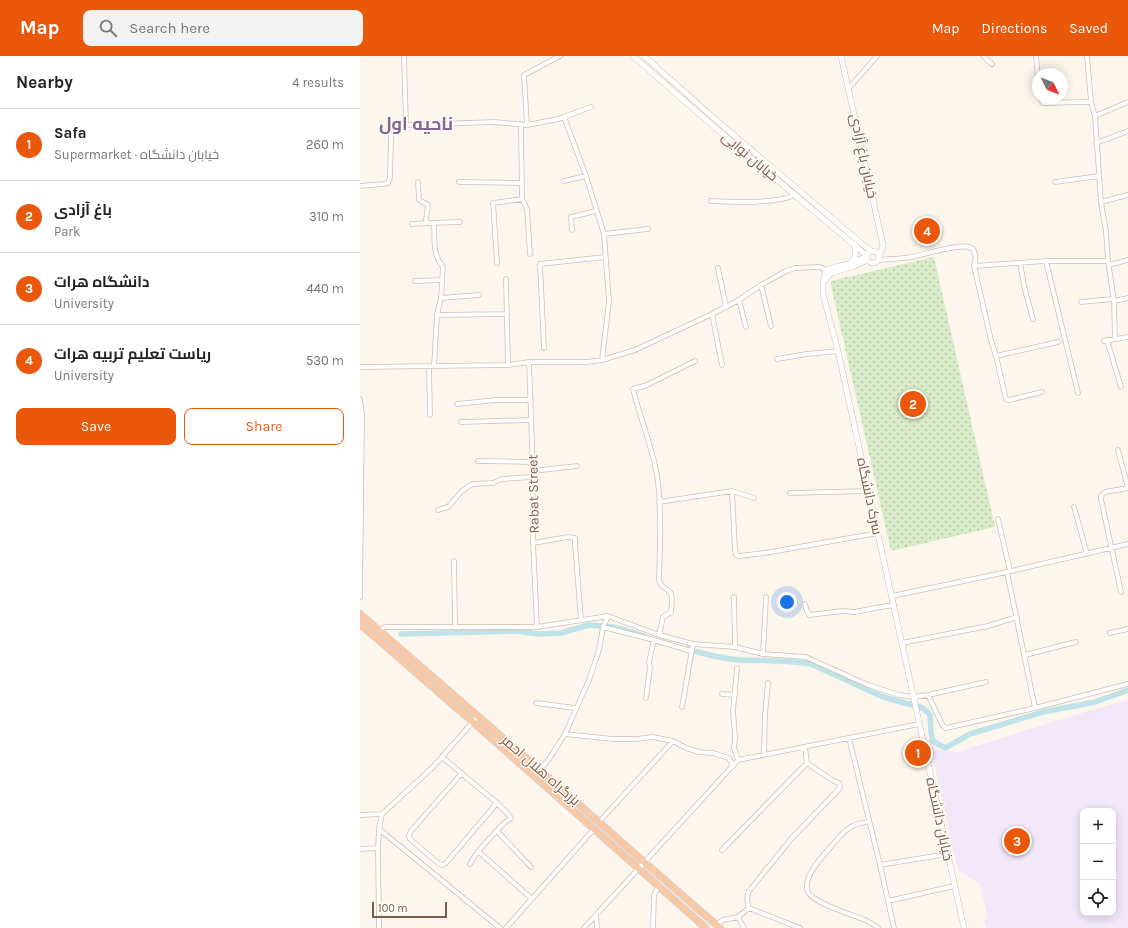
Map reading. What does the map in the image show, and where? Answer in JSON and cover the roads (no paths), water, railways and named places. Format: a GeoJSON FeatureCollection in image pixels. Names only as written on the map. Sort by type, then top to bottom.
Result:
{"type":"FeatureCollection","features":[{"type":"Feature","properties":{"kind":"highway","name":"بزرگراه هلال احمر"},"geometry":{"type":"LineString","coordinates":[[360,614],[718,926]]}},
{"type":"Feature","properties":{"kind":"highway","name":"بزرگراه هلال احمر"},"geometry":{"type":"LineString","coordinates":[[360,624],[706,928]]}},
{"type":"Feature","properties":{"kind":"street"},"geometry":{"type":"LineString","coordinates":[[404,56],[406,125],[495,122],[527,125],[558,120],[591,107]]}},
{"type":"Feature","properties":{"kind":"street"},"geometry":{"type":"LineString","coordinates":[[527,125],[524,75],[560,56]]}},
{"type":"Feature","properties":{"kind":"street","name":"خیابان نوایی"},"geometry":{"type":"LineString","coordinates":[[633,56],[718,130],[853,243],[867,258]]}},
{"type":"Feature","properties":{"kind":"street","name":"خیابان نوایی"},"geometry":{"type":"LineString","coordinates":[[644,56],[716,120],[871,251]]}},
{"type":"Feature","properties":{"kind":"street","name":"خیابان باغ آزادی"},"geometry":{"type":"LineString","coordinates":[[842,56],[883,245],[879,257]]}},
{"type":"Feature","properties":{"kind":"street"},"geometry":{"type":"LineString","coordinates":[[849,88],[877,56]]}},
{"type":"Feature","properties":{"kind":"street"},"geometry":{"type":"LineString","coordinates":[[983,56],[992,64]]}},
{"type":"Feature","properties":{"kind":"street"},"geometry":{"type":"LineString","coordinates":[[1036,56],[1037,68]]}},
{"type":"Feature","properties":{"kind":"street"},"geometry":{"type":"LineString","coordinates":[[1087,56],[1091,102],[1095,116],[1101,202],[1106,232],[1113,300],[1115,339]]}},
{"type":"Feature","properties":{"kind":"street"},"geometry":{"type":"LineString","coordinates":[[1068,102],[1091,102]]}},
{"type":"Feature","properties":{"kind":"street"},"geometry":{"type":"LineString","coordinates":[[1095,116],[1128,102]]}},
{"type":"Feature","properties":{"kind":"street"},"geometry":{"type":"LineString","coordinates":[[564,118],[586,176],[604,234],[609,301],[602,360]]}},
{"type":"Feature","properties":{"kind":"street"},"geometry":{"type":"LineString","coordinates":[[521,124],[522,199],[526,209],[530,254]]}},
{"type":"Feature","properties":{"kind":"street"},"geometry":{"type":"LineString","coordinates":[[1096,143],[1128,131]]}},
{"type":"Feature","properties":{"kind":"street"},"geometry":{"type":"LineString","coordinates":[[360,186],[388,183],[390,178],[391,135]]}},
{"type":"Feature","properties":{"kind":"street"},"geometry":{"type":"LineString","coordinates":[[564,181],[586,176]]}},
{"type":"Feature","properties":{"kind":"street"},"geometry":{"type":"LineString","coordinates":[[1055,182],[1099,176]]}},
{"type":"Feature","properties":{"kind":"street"},"geometry":{"type":"LineString","coordinates":[[418,182],[419,200],[428,205],[426,220],[428,223]]}},
{"type":"Feature","properties":{"kind":"street"},"geometry":{"type":"LineString","coordinates":[[459,182],[522,183]]}},
{"type":"Feature","properties":{"kind":"street"},"geometry":{"type":"LineString","coordinates":[[711,201],[736,202],[777,200],[796,195]]}},
{"type":"Feature","properties":{"kind":"street"},"geometry":{"type":"LineString","coordinates":[[1101,202],[1128,195]]}},
{"type":"Feature","properties":{"kind":"street"},"geometry":{"type":"LineString","coordinates":[[497,263],[493,203],[522,199]]}},
{"type":"Feature","properties":{"kind":"street"},"geometry":{"type":"LineString","coordinates":[[572,230],[571,217],[596,212]]}},
{"type":"Feature","properties":{"kind":"street"},"geometry":{"type":"LineString","coordinates":[[412,224],[460,222]]}},
{"type":"Feature","properties":{"kind":"street"},"geometry":{"type":"LineString","coordinates":[[430,415],[432,366],[437,315],[441,298],[443,267],[438,261],[436,252],[434,223]]}},
{"type":"Feature","properties":{"kind":"street"},"geometry":{"type":"LineString","coordinates":[[604,234],[648,229]]}},
{"type":"Feature","properties":{"kind":"street"},"geometry":{"type":"LineString","coordinates":[[849,264],[856,256],[853,243]]}},
{"type":"Feature","properties":{"kind":"street"},"geometry":{"type":"LineString","coordinates":[[879,257],[905,258],[954,247],[968,246],[974,251],[976,258],[974,266],[1006,399],[1009,400],[1042,392]]}},
{"type":"Feature","properties":{"kind":"street"},"geometry":{"type":"LineString","coordinates":[[360,367],[508,365],[529,362],[586,362],[602,360],[635,350],[712,314],[739,300],[761,285],[795,268],[820,267],[828,271],[854,266],[867,258],[869,252],[871,251],[876,251],[879,257]]}},
{"type":"Feature","properties":{"kind":"street"},"geometry":{"type":"LineString","coordinates":[[544,348],[540,264],[605,256]]}},
{"type":"Feature","properties":{"kind":"street"},"geometry":{"type":"LineString","coordinates":[[867,258],[872,263],[877,262],[879,257]]}},
{"type":"Feature","properties":{"kind":"street"},"geometry":{"type":"LineString","coordinates":[[828,271],[835,266],[849,264],[867,258]]}},
{"type":"Feature","properties":{"kind":"street"},"geometry":{"type":"LineString","coordinates":[[974,266],[1046,261],[1108,263],[1128,260]]}},
{"type":"Feature","properties":{"kind":"street"},"geometry":{"type":"LineString","coordinates":[[1046,261],[1078,393]]}},
{"type":"Feature","properties":{"kind":"street"},"geometry":{"type":"LineString","coordinates":[[1020,262],[1032,319]]}},
{"type":"Feature","properties":{"kind":"street"},"geometry":{"type":"LineString","coordinates":[[718,268],[726,307]]}},
{"type":"Feature","properties":{"kind":"street","name":"سرک دانشگاه"},"geometry":{"type":"LineString","coordinates":[[828,271],[823,282],[823,294],[838,351],[916,710]]}},
{"type":"Feature","properties":{"kind":"street"},"geometry":{"type":"LineString","coordinates":[[506,279],[508,365]]}},
{"type":"Feature","properties":{"kind":"street"},"geometry":{"type":"LineString","coordinates":[[415,281],[442,280]]}},
{"type":"Feature","properties":{"kind":"street"},"geometry":{"type":"LineString","coordinates":[[761,285],[771,326]]}},
{"type":"Feature","properties":{"kind":"street"},"geometry":{"type":"LineString","coordinates":[[441,298],[479,295]]}},
{"type":"Feature","properties":{"kind":"street"},"geometry":{"type":"LineString","coordinates":[[1081,302],[1128,298]]}},
{"type":"Feature","properties":{"kind":"street"},"geometry":{"type":"LineString","coordinates":[[739,300],[746,328]]}},
{"type":"Feature","properties":{"kind":"street"},"geometry":{"type":"LineString","coordinates":[[437,315],[507,314]]}},
{"type":"Feature","properties":{"kind":"street"},"geometry":{"type":"LineString","coordinates":[[712,314],[722,365]]}},
{"type":"Feature","properties":{"kind":"street"},"geometry":{"type":"LineString","coordinates":[[1121,387],[1106,341],[1128,337]]}},
{"type":"Feature","properties":{"kind":"street"},"geometry":{"type":"LineString","coordinates":[[996,356],[1058,342]]}},
{"type":"Feature","properties":{"kind":"street"},"geometry":{"type":"LineString","coordinates":[[777,359],[838,351]]}},
{"type":"Feature","properties":{"kind":"street"},"geometry":{"type":"LineString","coordinates":[[659,635],[663,616],[671,612],[672,597],[670,593],[662,586],[659,580],[659,502],[657,475],[651,449],[633,389],[646,385],[695,361]]}},
{"type":"Feature","properties":{"kind":"street","name":"Rabat Street"},"geometry":{"type":"LineString","coordinates":[[529,362],[532,420],[533,543],[537,627]]}},
{"type":"Feature","properties":{"kind":"street"},"geometry":{"type":"LineString","coordinates":[[360,400],[360,597]]}},
{"type":"Feature","properties":{"kind":"street"},"geometry":{"type":"LineString","coordinates":[[457,404],[496,400],[531,400]]}},
{"type":"Feature","properties":{"kind":"street"},"geometry":{"type":"LineString","coordinates":[[461,422],[532,420]]}},
{"type":"Feature","properties":{"kind":"street"},"geometry":{"type":"LineString","coordinates":[[1118,450],[1128,488],[1105,492],[1100,499],[1121,592]]}},
{"type":"Feature","properties":{"kind":"street"},"geometry":{"type":"LineString","coordinates":[[478,461],[532,462]]}},
{"type":"Feature","properties":{"kind":"street"},"geometry":{"type":"LineString","coordinates":[[533,471],[577,466]]}},
{"type":"Feature","properties":{"kind":"street"},"geometry":{"type":"LineString","coordinates":[[438,510],[448,507],[462,491],[472,484],[494,484],[502,479],[533,477]]}},
{"type":"Feature","properties":{"kind":"street"},"geometry":{"type":"LineString","coordinates":[[659,502],[732,491],[754,498]]}},
{"type":"Feature","properties":{"kind":"street"},"geometry":{"type":"LineString","coordinates":[[732,491],[734,550],[736,555],[739,556],[765,553],[878,533]]}},
{"type":"Feature","properties":{"kind":"street"},"geometry":{"type":"LineString","coordinates":[[790,493],[869,492]]}},
{"type":"Feature","properties":{"kind":"street"},"geometry":{"type":"LineString","coordinates":[[1074,507],[1087,554]]}},
{"type":"Feature","properties":{"kind":"street"},"geometry":{"type":"LineString","coordinates":[[998,519],[1034,708]]}},
{"type":"Feature","properties":{"kind":"street"},"geometry":{"type":"LineString","coordinates":[[533,543],[568,537],[575,538],[581,620]]}},
{"type":"Feature","properties":{"kind":"street"},"geometry":{"type":"LineString","coordinates":[[892,596],[1009,572],[1128,544]]}},
{"type":"Feature","properties":{"kind":"street"},"geometry":{"type":"LineString","coordinates":[[454,561],[455,626]]}},
{"type":"Feature","properties":{"kind":"street"},"geometry":{"type":"LineString","coordinates":[[734,597],[735,647]]}},
{"type":"Feature","properties":{"kind":"street"},"geometry":{"type":"LineString","coordinates":[[762,654],[766,597]]}},
{"type":"Feature","properties":{"kind":"street"},"geometry":{"type":"LineString","coordinates":[[805,604],[809,615],[843,611],[855,612],[894,605]]}},
{"type":"Feature","properties":{"kind":"street"},"geometry":{"type":"LineString","coordinates":[[540,770],[549,759],[564,734],[589,680],[599,650],[603,628],[608,616]]}},
{"type":"Feature","properties":{"kind":"street"},"geometry":{"type":"LineString","coordinates":[[378,631],[385,627],[537,627],[608,616],[659,635],[693,644],[735,647],[762,654],[806,657],[878,689],[914,700],[928,695],[986,682]]}},
{"type":"Feature","properties":{"kind":"street"},"geometry":{"type":"LineString","coordinates":[[902,643],[988,626],[1017,617]]}},
{"type":"Feature","properties":{"kind":"street"},"geometry":{"type":"LineString","coordinates":[[603,628],[654,640],[691,651]]}},
{"type":"Feature","properties":{"kind":"street"},"geometry":{"type":"LineString","coordinates":[[1110,633],[1128,629]]}},
{"type":"Feature","properties":{"kind":"street"},"geometry":{"type":"LineString","coordinates":[[646,698],[650,668],[649,662],[654,640]]}},
{"type":"Feature","properties":{"kind":"street"},"geometry":{"type":"LineString","coordinates":[[1025,655],[1076,642]]}},
{"type":"Feature","properties":{"kind":"street"},"geometry":{"type":"LineString","coordinates":[[682,707],[693,644]]}},
{"type":"Feature","properties":{"kind":"street"},"geometry":{"type":"LineString","coordinates":[[737,668],[733,711],[735,737],[734,748],[738,760]]}},
{"type":"Feature","properties":{"kind":"street"},"geometry":{"type":"LineString","coordinates":[[764,755],[765,714],[768,683]]}},
{"type":"Feature","properties":{"kind":"street"},"geometry":{"type":"LineString","coordinates":[[928,695],[943,726],[946,728],[1034,708],[1128,684]]}},
{"type":"Feature","properties":{"kind":"street"},"geometry":{"type":"LineString","coordinates":[[722,694],[735,695]]}},
{"type":"Feature","properties":{"kind":"street"},"geometry":{"type":"LineString","coordinates":[[536,703],[576,708]]}},
{"type":"Feature","properties":{"kind":"street","name":"خیابان دانشگاه"},"geometry":{"type":"LineString","coordinates":[[916,710],[964,928]]}},
{"type":"Feature","properties":{"kind":"street"},"geometry":{"type":"LineString","coordinates":[[379,928],[378,848],[379,829],[382,814],[433,767],[478,716]]}},
{"type":"Feature","properties":{"kind":"street"},"geometry":{"type":"LineString","coordinates":[[584,928],[738,760],[919,724]]}},
{"type":"Feature","properties":{"kind":"street"},"geometry":{"type":"LineString","coordinates":[[564,734],[613,739],[653,737],[673,741],[686,748],[699,752],[714,753],[729,758],[733,766]]}},
{"type":"Feature","properties":{"kind":"street"},"geometry":{"type":"LineString","coordinates":[[849,738],[894,928]]}},
{"type":"Feature","properties":{"kind":"street"},"geometry":{"type":"LineString","coordinates":[[599,822],[673,741]]}},
{"type":"Feature","properties":{"kind":"street"},"geometry":{"type":"LineString","coordinates":[[749,908],[747,895],[749,891],[791,839],[838,790],[840,786],[839,783],[807,763],[805,747]]}},
{"type":"Feature","properties":{"kind":"street"},"geometry":{"type":"LineString","coordinates":[[442,757],[508,812],[511,818],[503,824],[478,851],[470,864]]}},
{"type":"Feature","properties":{"kind":"street"},"geometry":{"type":"LineString","coordinates":[[722,850],[807,763]]}},
{"type":"Feature","properties":{"kind":"street"},"geometry":{"type":"LineString","coordinates":[[462,773],[409,835],[410,839],[439,864],[442,866],[446,863],[496,802]]}},
{"type":"Feature","properties":{"kind":"street"},"geometry":{"type":"LineString","coordinates":[[360,816],[382,814]]}},
{"type":"Feature","properties":{"kind":"street"},"geometry":{"type":"LineString","coordinates":[[869,822],[861,822],[851,826],[844,832],[817,861],[807,880],[806,888],[808,893],[813,898],[867,920],[878,928]]}},
{"type":"Feature","properties":{"kind":"street"},"geometry":{"type":"LineString","coordinates":[[379,829],[500,928]]}},
{"type":"Feature","properties":{"kind":"street"},"geometry":{"type":"LineString","coordinates":[[506,928],[594,829]]}},
{"type":"Feature","properties":{"kind":"street"},"geometry":{"type":"LineString","coordinates":[[497,831],[531,867]]}},
{"type":"Feature","properties":{"kind":"street"},"geometry":{"type":"LineString","coordinates":[[360,849],[378,848]]}},
{"type":"Feature","properties":{"kind":"street"},"geometry":{"type":"LineString","coordinates":[[478,851],[532,899]]}},
{"type":"Feature","properties":{"kind":"street"},"geometry":{"type":"LineString","coordinates":[[880,865],[947,854]]}},
{"type":"Feature","properties":{"kind":"street"},"geometry":{"type":"LineString","coordinates":[[654,928],[654,895],[659,886]]}},
{"type":"Feature","properties":{"kind":"street"},"geometry":{"type":"LineString","coordinates":[[888,901],[954,886]]}},
{"type":"Feature","properties":{"kind":"street"},"geometry":{"type":"LineString","coordinates":[[718,926],[723,920],[738,917],[749,908]]}},
{"type":"Feature","properties":{"kind":"street"},"geometry":{"type":"LineString","coordinates":[[749,908],[800,928]]}},
{"type":"Feature","properties":{"kind":"street"},"geometry":{"type":"LineString","coordinates":[[596,915],[597,928]]}},
{"type":"Feature","properties":{"kind":"street"},"geometry":{"type":"LineString","coordinates":[[738,917],[744,928]]}},
{"type":"Feature","properties":{"kind":"waterway"},"geometry":{"type":"LineString","coordinates":[[401,634],[517,631],[538,634],[561,633],[589,625],[612,627],[644,636]]}},
{"type":"Feature","properties":{"kind":"waterway"},"geometry":{"type":"LineString","coordinates":[[687,649],[714,656],[741,660],[785,661],[811,664],[883,697],[923,708],[930,715],[933,741],[945,748],[970,734],[1043,712],[1095,702],[1128,690]]}},
{"type":"Feature","properties":{"kind":"place","name":"ریاست تعلیم تربیه هرات"},"geometry":{"type":"Point","coordinates":[927,231]}},
{"type":"Feature","properties":{"kind":"place","name":"باغ آزادی"},"geometry":{"type":"Point","coordinates":[913,404]}},
{"type":"Feature","properties":{"kind":"place","name":"Safa"},"geometry":{"type":"Point","coordinates":[918,753]}},
{"type":"Feature","properties":{"kind":"place","name":"دانشگاه هرات"},"geometry":{"type":"Point","coordinates":[1017,841]}},
{"type":"Feature","properties":{"kind":"district","name":"ناحیه اول"},"geometry":{"type":"Point","coordinates":[416,124]}}]}
